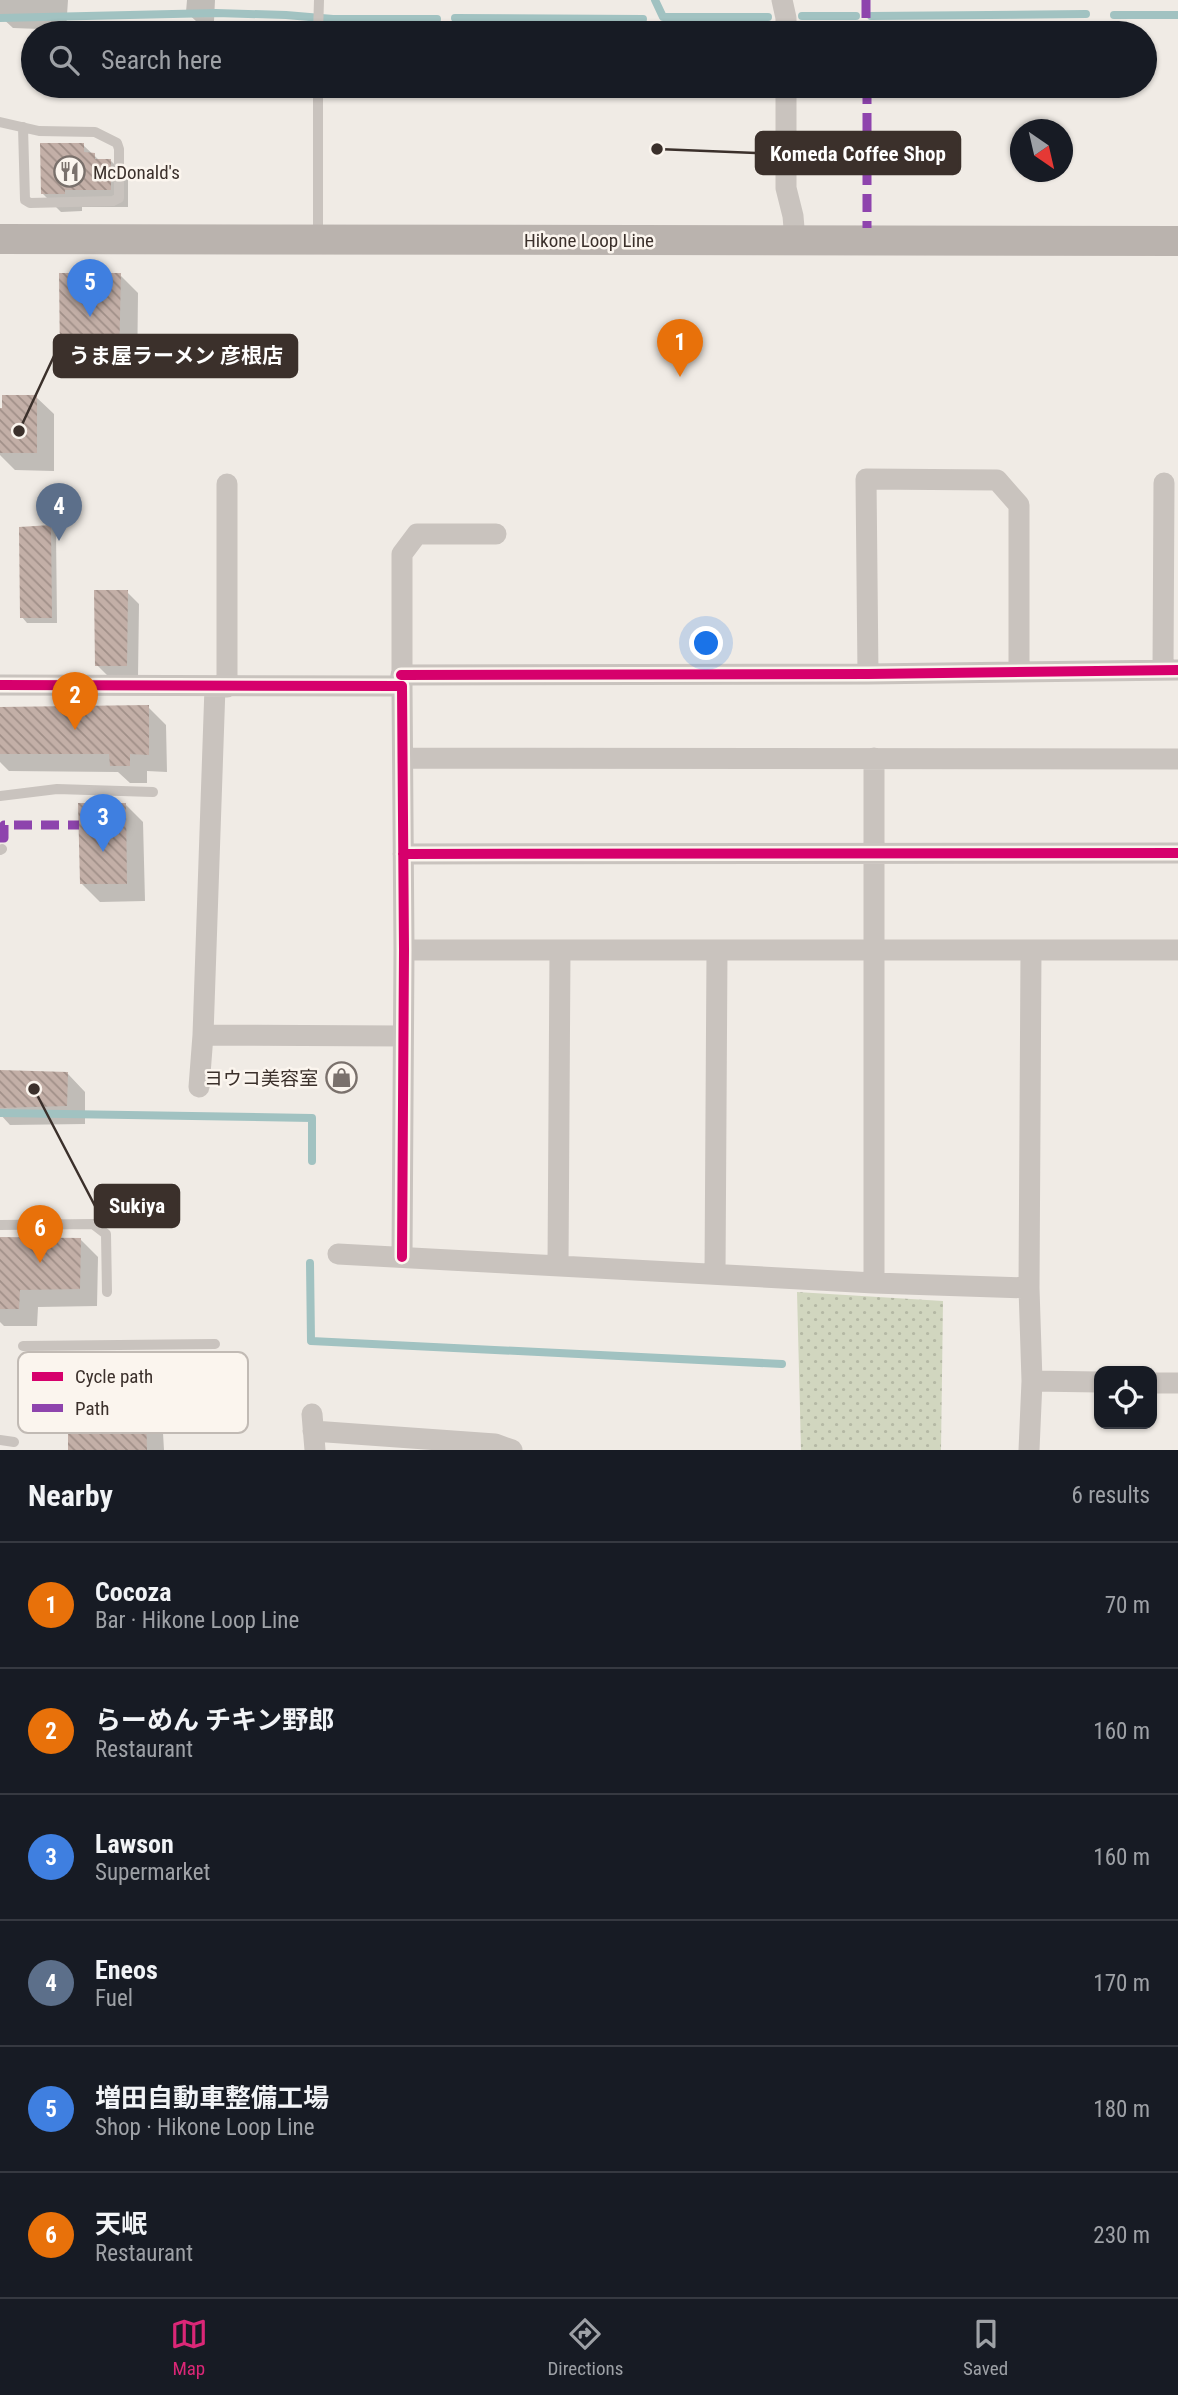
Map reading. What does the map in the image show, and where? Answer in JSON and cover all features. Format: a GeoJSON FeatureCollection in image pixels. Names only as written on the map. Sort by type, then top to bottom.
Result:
{"type":"FeatureCollection","features":[{"type":"Feature","properties":{"kind":"main road","name":"Hikone Loop Line"},"geometry":{"type":"LineString","coordinates":[[0,239],[1178,241]]}},
{"type":"Feature","properties":{"kind":"street"},"geometry":{"type":"LineString","coordinates":[[782,0],[786,21]]}},
{"type":"Feature","properties":{"kind":"street"},"geometry":{"type":"LineString","coordinates":[[786,98],[786,188],[793,216],[795,240]]}},
{"type":"Feature","properties":{"kind":"street"},"geometry":{"type":"LineString","coordinates":[[869,674],[866,479],[997,480],[1019,505],[1019,671]]}},
{"type":"Feature","properties":{"kind":"street"},"geometry":{"type":"LineString","coordinates":[[0,685],[221,687],[401,680],[1170,670],[1164,483]]}},
{"type":"Feature","properties":{"kind":"street"},"geometry":{"type":"LineString","coordinates":[[199,1087],[203,1035],[201,898],[221,687],[227,484]]}},
{"type":"Feature","properties":{"kind":"street"},"geometry":{"type":"LineString","coordinates":[[402,1257],[402,554],[417,534],[496,534]]}},
{"type":"Feature","properties":{"kind":"street"},"geometry":{"type":"LineString","coordinates":[[403,758],[1178,759]]}},
{"type":"Feature","properties":{"kind":"street"},"geometry":{"type":"LineString","coordinates":[[874,758],[874,1283]]}},
{"type":"Feature","properties":{"kind":"street"},"geometry":{"type":"LineString","coordinates":[[403,854],[1178,853]]}},
{"type":"Feature","properties":{"kind":"street"},"geometry":{"type":"LineString","coordinates":[[404,950],[1178,950]]}},
{"type":"Feature","properties":{"kind":"street"},"geometry":{"type":"LineString","coordinates":[[558,1266],[560,950]]}},
{"type":"Feature","properties":{"kind":"street"},"geometry":{"type":"LineString","coordinates":[[715,1274],[716,950]]}},
{"type":"Feature","properties":{"kind":"street"},"geometry":{"type":"LineString","coordinates":[[1029,1450],[1032,1381],[1029,1288],[1031,950]]}},
{"type":"Feature","properties":{"kind":"street"},"geometry":{"type":"LineString","coordinates":[[203,1035],[402,1036]]}},
{"type":"Feature","properties":{"kind":"street"},"geometry":{"type":"LineString","coordinates":[[338,1254],[874,1283],[1029,1288]]}},
{"type":"Feature","properties":{"kind":"street"},"geometry":{"type":"LineString","coordinates":[[1032,1381],[1094,1382]]}},
{"type":"Feature","properties":{"kind":"street"},"geometry":{"type":"LineString","coordinates":[[1157,1383],[1178,1383]]}},
{"type":"Feature","properties":{"kind":"street"},"geometry":{"type":"LineString","coordinates":[[313,1432],[495,1444],[512,1450]]}},
{"type":"Feature","properties":{"kind":"lane"},"geometry":{"type":"LineString","coordinates":[[318,2],[318,21]]}},
{"type":"Feature","properties":{"kind":"lane"},"geometry":{"type":"LineString","coordinates":[[318,98],[318,239]]}},
{"type":"Feature","properties":{"kind":"lane"},"geometry":{"type":"LineString","coordinates":[[0,121],[39,131],[95,132],[117,144],[119,198],[113,201],[25,201],[23,127]]}},
{"type":"Feature","properties":{"kind":"lane"},"geometry":{"type":"LineString","coordinates":[[0,796],[57,789],[153,792]]}},
{"type":"Feature","properties":{"kind":"lane"},"geometry":{"type":"LineString","coordinates":[[0,1225],[93,1224],[106,1234],[107,1292]]}},
{"type":"Feature","properties":{"kind":"lane"},"geometry":{"type":"LineString","coordinates":[[23,1346],[215,1344]]}},
{"type":"Feature","properties":{"kind":"lane"},"geometry":{"type":"LineString","coordinates":[[0,1440],[14,1442]]}},
{"type":"Feature","properties":{"kind":"green space"},"geometry":{"type":"Polygon","coordinates":[[[797,1292],[943,1301],[941,1450],[801,1450],[797,1292]]]}},
{"type":"Feature","properties":{"kind":"building","name":"McDonald's"},"geometry":{"type":"Polygon","coordinates":[[[40,143],[84,143],[84,152],[95,153],[95,159],[111,159],[111,190],[65,190],[65,194],[41,194],[40,143]]]}},
{"type":"Feature","properties":{"kind":"building"},"geometry":{"type":"Polygon","coordinates":[[[59,273],[121,273],[119,361],[60,361],[59,273]]]}},
{"type":"Feature","properties":{"kind":"building"},"geometry":{"type":"Polygon","coordinates":[[[2,395],[37,395],[37,453],[0,453],[2,395]]]}},
{"type":"Feature","properties":{"kind":"building"},"geometry":{"type":"Polygon","coordinates":[[[51,525],[52,618],[20,618],[19,527],[51,525]]]}},
{"type":"Feature","properties":{"kind":"building"},"geometry":{"type":"Polygon","coordinates":[[[94,590],[128,590],[127,666],[95,666],[94,590]]]}},
{"type":"Feature","properties":{"kind":"building"},"geometry":{"type":"Polygon","coordinates":[[[149,705],[149,755],[130,754],[130,766],[110,766],[109,754],[0,754],[0,707],[149,705]]]}},
{"type":"Feature","properties":{"kind":"building"},"geometry":{"type":"Polygon","coordinates":[[[78,803],[126,803],[127,884],[80,884],[78,803]]]}},
{"type":"Feature","properties":{"kind":"building"},"geometry":{"type":"Polygon","coordinates":[[[0,1070],[68,1072],[67,1106],[0,1108],[0,1070]]]}},
{"type":"Feature","properties":{"kind":"building"},"geometry":{"type":"Polygon","coordinates":[[[0,1237],[81,1238],[80,1289],[20,1290],[19,1309],[0,1309],[0,1237]]]}},
{"type":"Feature","properties":{"kind":"building"},"geometry":{"type":"Polygon","coordinates":[[[68,1433],[147,1433],[147,1450],[68,1450],[68,1433]]]}},
{"type":"Feature","properties":{"kind":"waterway"},"geometry":{"type":"LineString","coordinates":[[655,0],[663,17],[768,17]]}},
{"type":"Feature","properties":{"kind":"waterway"},"geometry":{"type":"LineString","coordinates":[[0,18],[216,13],[333,19],[437,19]]}},
{"type":"Feature","properties":{"kind":"waterway"},"geometry":{"type":"LineString","coordinates":[[871,16],[1086,14]]}},
{"type":"Feature","properties":{"kind":"waterway"},"geometry":{"type":"LineString","coordinates":[[1114,15],[1178,15]]}},
{"type":"Feature","properties":{"kind":"waterway"},"geometry":{"type":"LineString","coordinates":[[802,16],[856,16]]}},
{"type":"Feature","properties":{"kind":"waterway"},"geometry":{"type":"LineString","coordinates":[[455,18],[643,19]]}},
{"type":"Feature","properties":{"kind":"waterway"},"geometry":{"type":"LineString","coordinates":[[0,1113],[312,1118],[312,1161]]}},
{"type":"Feature","properties":{"kind":"waterway"},"geometry":{"type":"LineString","coordinates":[[310,1263],[311,1341],[782,1364]]}},
{"type":"Feature","properties":{"kind":"marked path"},"geometry":{"type":"LineString","coordinates":[[866,0],[866,21]]}},
{"type":"Feature","properties":{"kind":"marked path"},"geometry":{"type":"LineString","coordinates":[[867,98],[867,228]]}},
{"type":"Feature","properties":{"kind":"marked path"},"geometry":{"type":"LineString","coordinates":[[0,838],[4,838],[4,825],[79,825]]}},
{"type":"Feature","properties":{"kind":"cycle path"},"geometry":{"type":"LineString","coordinates":[[401,675],[1178,670]]}},
{"type":"Feature","properties":{"kind":"cycle path"},"geometry":{"type":"LineString","coordinates":[[0,685],[402,686],[402,1257]]}},
{"type":"Feature","properties":{"kind":"cycle path"},"geometry":{"type":"LineString","coordinates":[[403,854],[1178,853]]}},
{"type":"Feature","properties":{"kind":"place","name":"Komeda Coffee Shop"},"geometry":{"type":"Point","coordinates":[657,149]}},
{"type":"Feature","properties":{"kind":"place","name":"McDonald's"},"geometry":{"type":"Point","coordinates":[70,172]}},
{"type":"Feature","properties":{"kind":"place","name":"増田自動車整備工場"},"geometry":{"type":"Point","coordinates":[90,317]}},
{"type":"Feature","properties":{"kind":"place","name":"Cocoza"},"geometry":{"type":"Point","coordinates":[680,377]}},
{"type":"Feature","properties":{"kind":"place","name":"うま屋ラーメン 彦根店"},"geometry":{"type":"Point","coordinates":[19,431]}},
{"type":"Feature","properties":{"kind":"place","name":"Eneos"},"geometry":{"type":"Point","coordinates":[59,541]}},
{"type":"Feature","properties":{"kind":"place","name":"らーめん チキン野郎"},"geometry":{"type":"Point","coordinates":[75,730]}},
{"type":"Feature","properties":{"kind":"place","name":"Lawson"},"geometry":{"type":"Point","coordinates":[103,852]}},
{"type":"Feature","properties":{"kind":"place","name":"ヨウコ美容室"},"geometry":{"type":"Point","coordinates":[341,1078]}},
{"type":"Feature","properties":{"kind":"place","name":"Sukiya"},"geometry":{"type":"Point","coordinates":[34,1089]}},
{"type":"Feature","properties":{"kind":"place","name":"天岷"},"geometry":{"type":"Point","coordinates":[40,1263]}}]}
